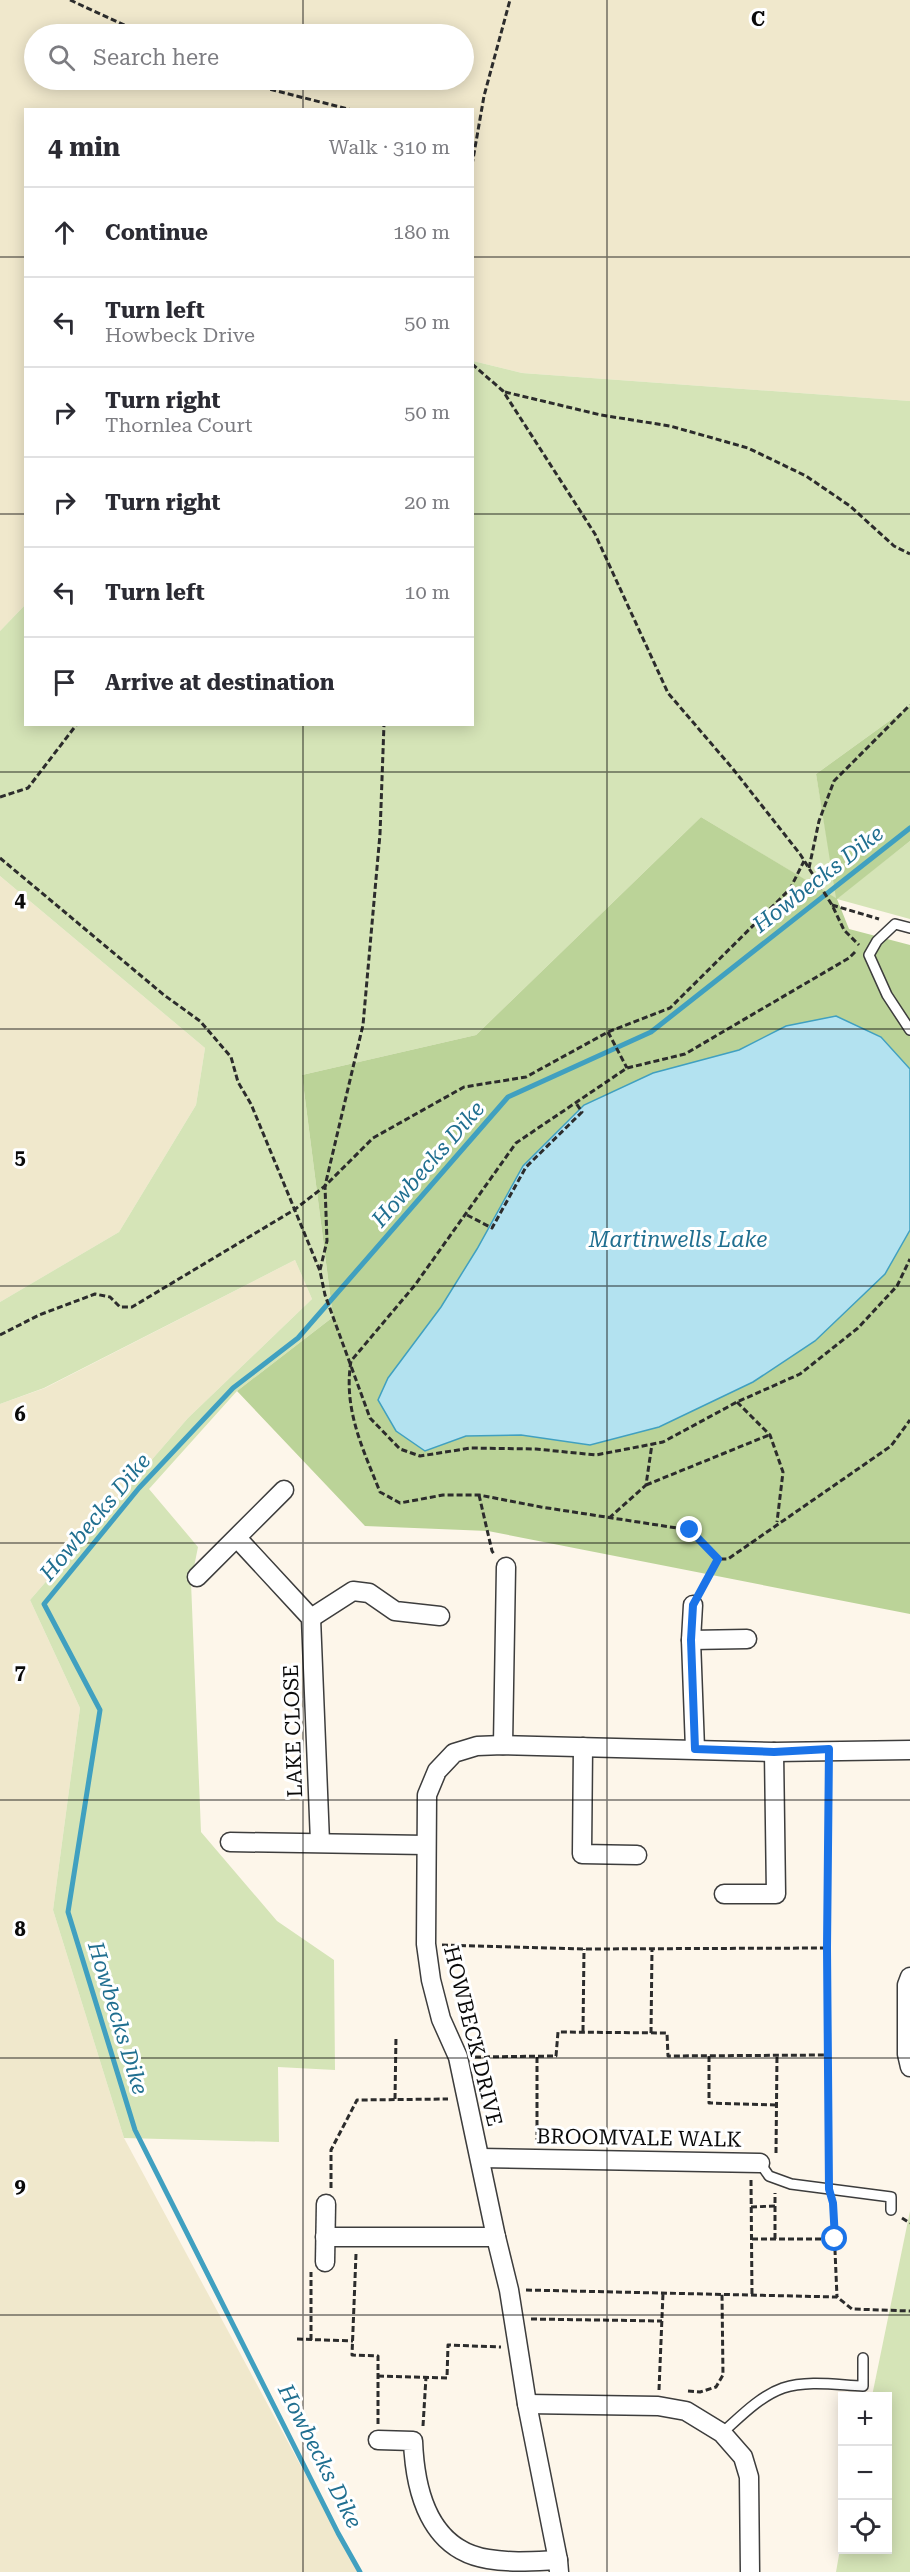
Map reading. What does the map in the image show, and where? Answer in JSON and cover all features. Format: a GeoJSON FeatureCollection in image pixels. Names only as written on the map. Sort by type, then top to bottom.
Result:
{"type":"FeatureCollection","features":[{"type":"Feature","properties":{"kind":"street"},"geometry":{"type":"LineString","coordinates":[[197,1578],[284,1490]]}},
{"type":"Feature","properties":{"kind":"street"},"geometry":{"type":"LineString","coordinates":[[237,1538],[311,1618],[353,1591],[369,1593],[395,1611],[440,1616]]}},
{"type":"Feature","properties":{"kind":"street"},"geometry":{"type":"LineString","coordinates":[[503,1745],[506,1567]]}},
{"type":"Feature","properties":{"kind":"street"},"geometry":{"type":"LineString","coordinates":[[693,1605],[691,1640],[695,1749]]}},
{"type":"Feature","properties":{"kind":"street","name":"LAKE CLOSE"},"geometry":{"type":"LineString","coordinates":[[311,1618],[320,1842]]}},
{"type":"Feature","properties":{"kind":"street"},"geometry":{"type":"LineString","coordinates":[[691,1640],[747,1640]]}},
{"type":"Feature","properties":{"kind":"street","name":"HOWBECK DRIVE"},"geometry":{"type":"LineString","coordinates":[[559,2566],[527,2404],[509,2290],[458,2057],[441,2019],[431,1980],[426,1944],[427,1795],[437,1771],[454,1753],[477,1746],[774,1752],[829,1749],[910,1750]]}},
{"type":"Feature","properties":{"kind":"street"},"geometry":{"type":"LineString","coordinates":[[583,1747],[582,1854],[637,1855]]}},
{"type":"Feature","properties":{"kind":"street"},"geometry":{"type":"LineString","coordinates":[[724,1894],[776,1894],[774,1752]]}},
{"type":"Feature","properties":{"kind":"street"},"geometry":{"type":"LineString","coordinates":[[230,1842],[426,1845]]}},
{"type":"Feature","properties":{"kind":"street"},"geometry":{"type":"LineString","coordinates":[[910,1977],[907,1985],[907,2054],[910,2067]]}},
{"type":"Feature","properties":{"kind":"street","name":"BROOMVALE WALK"},"geometry":{"type":"LineString","coordinates":[[480,2158],[755,2163]]}},
{"type":"Feature","properties":{"kind":"street"},"geometry":{"type":"LineString","coordinates":[[325,2262],[326,2204]]}},
{"type":"Feature","properties":{"kind":"street"},"geometry":{"type":"LineString","coordinates":[[325,2237],[496,2237]]}},
{"type":"Feature","properties":{"kind":"street"},"geometry":{"type":"LineString","coordinates":[[527,2404],[659,2399],[686,2411],[722,2433],[743,2457],[749,2477],[750,2572]]}},
{"type":"Feature","properties":{"kind":"street"},"geometry":{"type":"LineString","coordinates":[[378,2440],[413,2441],[414,2467],[421,2499],[439,2533],[462,2551],[488,2559],[559,2566]]}},
{"type":"Feature","properties":{"kind":"lane"},"geometry":{"type":"LineString","coordinates":[[910,928],[895,924],[877,941],[869,955],[887,995],[910,1030]]}},
{"type":"Feature","properties":{"kind":"lane"},"geometry":{"type":"LineString","coordinates":[[755,2163],[769,2176],[791,2184],[891,2197],[891,2211]]}},
{"type":"Feature","properties":{"kind":"lane"},"geometry":{"type":"LineString","coordinates":[[722,2433],[754,2405],[782,2389],[807,2384],[863,2386],[863,2358]]}},
{"type":"Feature","properties":{"kind":"path"},"geometry":{"type":"LineString","coordinates":[[69,0],[122,24]]}},
{"type":"Feature","properties":{"kind":"path"},"geometry":{"type":"LineString","coordinates":[[474,153],[510,0]]}},
{"type":"Feature","properties":{"kind":"path"},"geometry":{"type":"LineString","coordinates":[[273,90],[344,108]]}},
{"type":"Feature","properties":{"kind":"path"},"geometry":{"type":"LineString","coordinates":[[474,127],[478,128]]}},
{"type":"Feature","properties":{"kind":"path"},"geometry":{"type":"LineString","coordinates":[[474,366],[503,392],[595,534],[668,693],[734,769],[804,861],[832,905],[844,930],[869,955]]}},
{"type":"Feature","properties":{"kind":"path"},"geometry":{"type":"LineString","coordinates":[[503,392],[601,415],[670,426],[748,448],[806,476],[850,506],[894,546],[910,554]]}},
{"type":"Feature","properties":{"kind":"path"},"geometry":{"type":"LineString","coordinates":[[808,868],[819,820],[834,781],[910,705]]}},
{"type":"Feature","properties":{"kind":"path"},"geometry":{"type":"LineString","coordinates":[[0,797],[28,788],[75,726]]}},
{"type":"Feature","properties":{"kind":"path"},"geometry":{"type":"LineString","coordinates":[[320,1271],[327,1241],[325,1186],[363,1025],[380,834],[384,726]]}},
{"type":"Feature","properties":{"kind":"path"},"geometry":{"type":"LineString","coordinates":[[0,858],[164,995],[200,1021],[231,1057],[238,1082],[251,1104],[320,1271],[325,1295],[370,1418],[399,1449],[420,1456],[471,1448],[536,1449],[596,1455],[663,1442],[737,1402],[800,1374],[858,1328],[897,1286],[910,1259]]}},
{"type":"Feature","properties":{"kind":"path"},"geometry":{"type":"LineString","coordinates":[[0,1335],[39,1315],[96,1294],[110,1297],[120,1307],[132,1307],[294,1210],[325,1186],[373,1138],[464,1087],[526,1077],[608,1032],[670,1008],[790,889],[804,861]]}},
{"type":"Feature","properties":{"kind":"path"},"geometry":{"type":"LineString","coordinates":[[832,905],[895,924]]}},
{"type":"Feature","properties":{"kind":"path"},"geometry":{"type":"LineString","coordinates":[[860,946],[849,958],[686,1054],[627,1068],[516,1143],[467,1215],[415,1285],[351,1361],[349,1371],[352,1421],[380,1492],[400,1503],[443,1495],[479,1495],[609,1519],[690,1530],[718,1559],[728,1559],[891,1446],[910,1420]]}},
{"type":"Feature","properties":{"kind":"path"},"geometry":{"type":"LineString","coordinates":[[608,1032],[627,1068]]}},
{"type":"Feature","properties":{"kind":"path"},"geometry":{"type":"LineString","coordinates":[[467,1215],[492,1228],[526,1167],[582,1112],[576,1103]]}},
{"type":"Feature","properties":{"kind":"path"},"geometry":{"type":"LineString","coordinates":[[737,1402],[770,1435],[783,1472],[777,1523]]}},
{"type":"Feature","properties":{"kind":"path"},"geometry":{"type":"LineString","coordinates":[[609,1519],[646,1485],[770,1435]]}},
{"type":"Feature","properties":{"kind":"path"},"geometry":{"type":"LineString","coordinates":[[646,1485],[652,1444]]}},
{"type":"Feature","properties":{"kind":"path"},"geometry":{"type":"LineString","coordinates":[[479,1495],[492,1551],[506,1567]]}},
{"type":"Feature","properties":{"kind":"path"},"geometry":{"type":"LineString","coordinates":[[693,1605],[718,1559]]}},
{"type":"Feature","properties":{"kind":"path"},"geometry":{"type":"LineString","coordinates":[[829,1749],[827,1948],[829,2189],[833,2203],[837,2297]]}},
{"type":"Feature","properties":{"kind":"path"},"geometry":{"type":"LineString","coordinates":[[426,1944],[584,1949],[827,1948]]}},
{"type":"Feature","properties":{"kind":"path"},"geometry":{"type":"LineString","coordinates":[[583,2032],[584,1949]]}},
{"type":"Feature","properties":{"kind":"path"},"geometry":{"type":"LineString","coordinates":[[651,2033],[652,1949]]}},
{"type":"Feature","properties":{"kind":"path"},"geometry":{"type":"LineString","coordinates":[[458,2057],[556,2056],[558,2032],[667,2033],[668,2056],[828,2055]]}},
{"type":"Feature","properties":{"kind":"path"},"geometry":{"type":"LineString","coordinates":[[395,2099],[396,2036]]}},
{"type":"Feature","properties":{"kind":"path"},"geometry":{"type":"LineString","coordinates":[[774,2239],[777,2055]]}},
{"type":"Feature","properties":{"kind":"path"},"geometry":{"type":"LineString","coordinates":[[537,2056],[538,2159]]}},
{"type":"Feature","properties":{"kind":"path"},"geometry":{"type":"LineString","coordinates":[[710,2056],[709,2103],[777,2105]]}},
{"type":"Feature","properties":{"kind":"path"},"geometry":{"type":"LineString","coordinates":[[326,2204],[331,2199],[331,2150],[357,2100],[467,2098]]}},
{"type":"Feature","properties":{"kind":"path"},"geometry":{"type":"LineString","coordinates":[[752,2295],[751,2207],[755,2163]]}},
{"type":"Feature","properties":{"kind":"path"},"geometry":{"type":"LineString","coordinates":[[751,2207],[775,2206]]}},
{"type":"Feature","properties":{"kind":"path"},"geometry":{"type":"LineString","coordinates":[[357,2237],[352,2355],[378,2356],[378,2440]]}},
{"type":"Feature","properties":{"kind":"path"},"geometry":{"type":"LineString","coordinates":[[752,2239],[835,2239]]}},
{"type":"Feature","properties":{"kind":"path"},"geometry":{"type":"LineString","coordinates":[[311,2340],[311,2264],[325,2262]]}},
{"type":"Feature","properties":{"kind":"path"},"geometry":{"type":"LineString","coordinates":[[509,2290],[837,2297],[852,2309],[910,2311]]}},
{"type":"Feature","properties":{"kind":"path"},"geometry":{"type":"LineString","coordinates":[[659,2399],[663,2293]]}},
{"type":"Feature","properties":{"kind":"path"},"geometry":{"type":"LineString","coordinates":[[679,2391],[700,2392],[716,2387],[723,2375],[722,2294]]}},
{"type":"Feature","properties":{"kind":"path"},"geometry":{"type":"LineString","coordinates":[[514,2318],[662,2321]]}},
{"type":"Feature","properties":{"kind":"path"},"geometry":{"type":"LineString","coordinates":[[297,2339],[353,2341]]}},
{"type":"Feature","properties":{"kind":"path"},"geometry":{"type":"LineString","coordinates":[[378,2376],[447,2378],[448,2345],[518,2347]]}},
{"type":"Feature","properties":{"kind":"path"},"geometry":{"type":"LineString","coordinates":[[413,2441],[424,2425],[426,2378]]}},
{"type":"Feature","properties":{"kind":"path"},"geometry":{"type":"LineString","coordinates":[[659,2399],[669,2391]]}},
{"type":"Feature","properties":{"kind":"shaded area"},"geometry":{"type":"Polygon","coordinates":[[[0,0],[910,0],[910,401],[522,373],[474,361],[474,108],[24,108],[24,606],[0,631],[0,0]]]}},
{"type":"Feature","properties":{"kind":"shaded area"},"geometry":{"type":"Polygon","coordinates":[[[0,876],[205,1048],[196,1105],[119,1232],[0,1302],[0,876]]]}},
{"type":"Feature","properties":{"kind":"shaded area"},"geometry":{"type":"Polygon","coordinates":[[[295,1260],[312,1299],[188,1418],[30,1600],[80,1708],[53,1910],[124,2138],[358,2572],[0,2572],[0,1404],[45,1388],[295,1260]]]}},
{"type":"Feature","properties":{"kind":"green space"},"geometry":{"type":"Polygon","coordinates":[[[474,361],[522,373],[910,401],[910,706],[816,774],[837,898],[910,841],[910,919],[837,899],[701,817],[476,1035],[302,1075],[333,1317],[237,1391],[149,1489],[198,1547],[191,1582],[201,1832],[277,1921],[334,1960],[335,2070],[278,2067],[279,2142],[124,2138],[53,1910],[80,1708],[30,1600],[188,1418],[312,1299],[295,1260],[44,1388],[0,1404],[0,1302],[119,1232],[196,1105],[205,1048],[0,876],[0,631],[24,606],[24,726],[474,726],[474,361]]]}},
{"type":"Feature","properties":{"kind":"green space"},"geometry":{"type":"Polygon","coordinates":[[[910,706],[910,841],[837,899],[849,929],[910,945],[910,1069],[881,1037],[786,1026],[739,1050],[699,1061],[523,1166],[477,1249],[441,1307],[425,1451],[466,1436],[521,1435],[590,1445],[885,1274],[910,1230],[910,1614],[488,1531],[365,1526],[237,1391],[333,1317],[302,1075],[476,1035],[701,817],[836,898],[816,774],[910,706]]]}},
{"type":"Feature","properties":{"kind":"green space"},"geometry":{"type":"Polygon","coordinates":[[[910,2211],[910,2572],[836,2572],[839,2554],[892,2554],[892,2392],[873,2392],[910,2211]]]}},
{"type":"Feature","properties":{"kind":"water","name":"Martinwells Lake"},"geometry":{"type":"Polygon","coordinates":[[[836,1016],[881,1037],[910,1069],[910,1230],[885,1274],[815,1341],[753,1382],[659,1427],[590,1445],[521,1435],[466,1436],[425,1451],[396,1431],[378,1400],[388,1378],[441,1307],[477,1249],[523,1166],[584,1105],[653,1073],[739,1050],[786,1026],[836,1016]]]}},
{"type":"Feature","properties":{"kind":"waterway","name":"Howbecks Dike"},"geometry":{"type":"LineString","coordinates":[[360,2572],[338,2533],[135,2130],[68,1912],[100,1710],[44,1604],[139,1488],[233,1388],[298,1338],[508,1097],[651,1032],[910,828]]}},
{"type":"Feature","properties":{"kind":"route"},"geometry":{"type":"LineString","coordinates":[[690,1530],[718,1559],[693,1605],[691,1640],[695,1749],[774,1752],[829,1749],[827,1948],[829,2189],[833,2203],[835,2239]]}}]}
